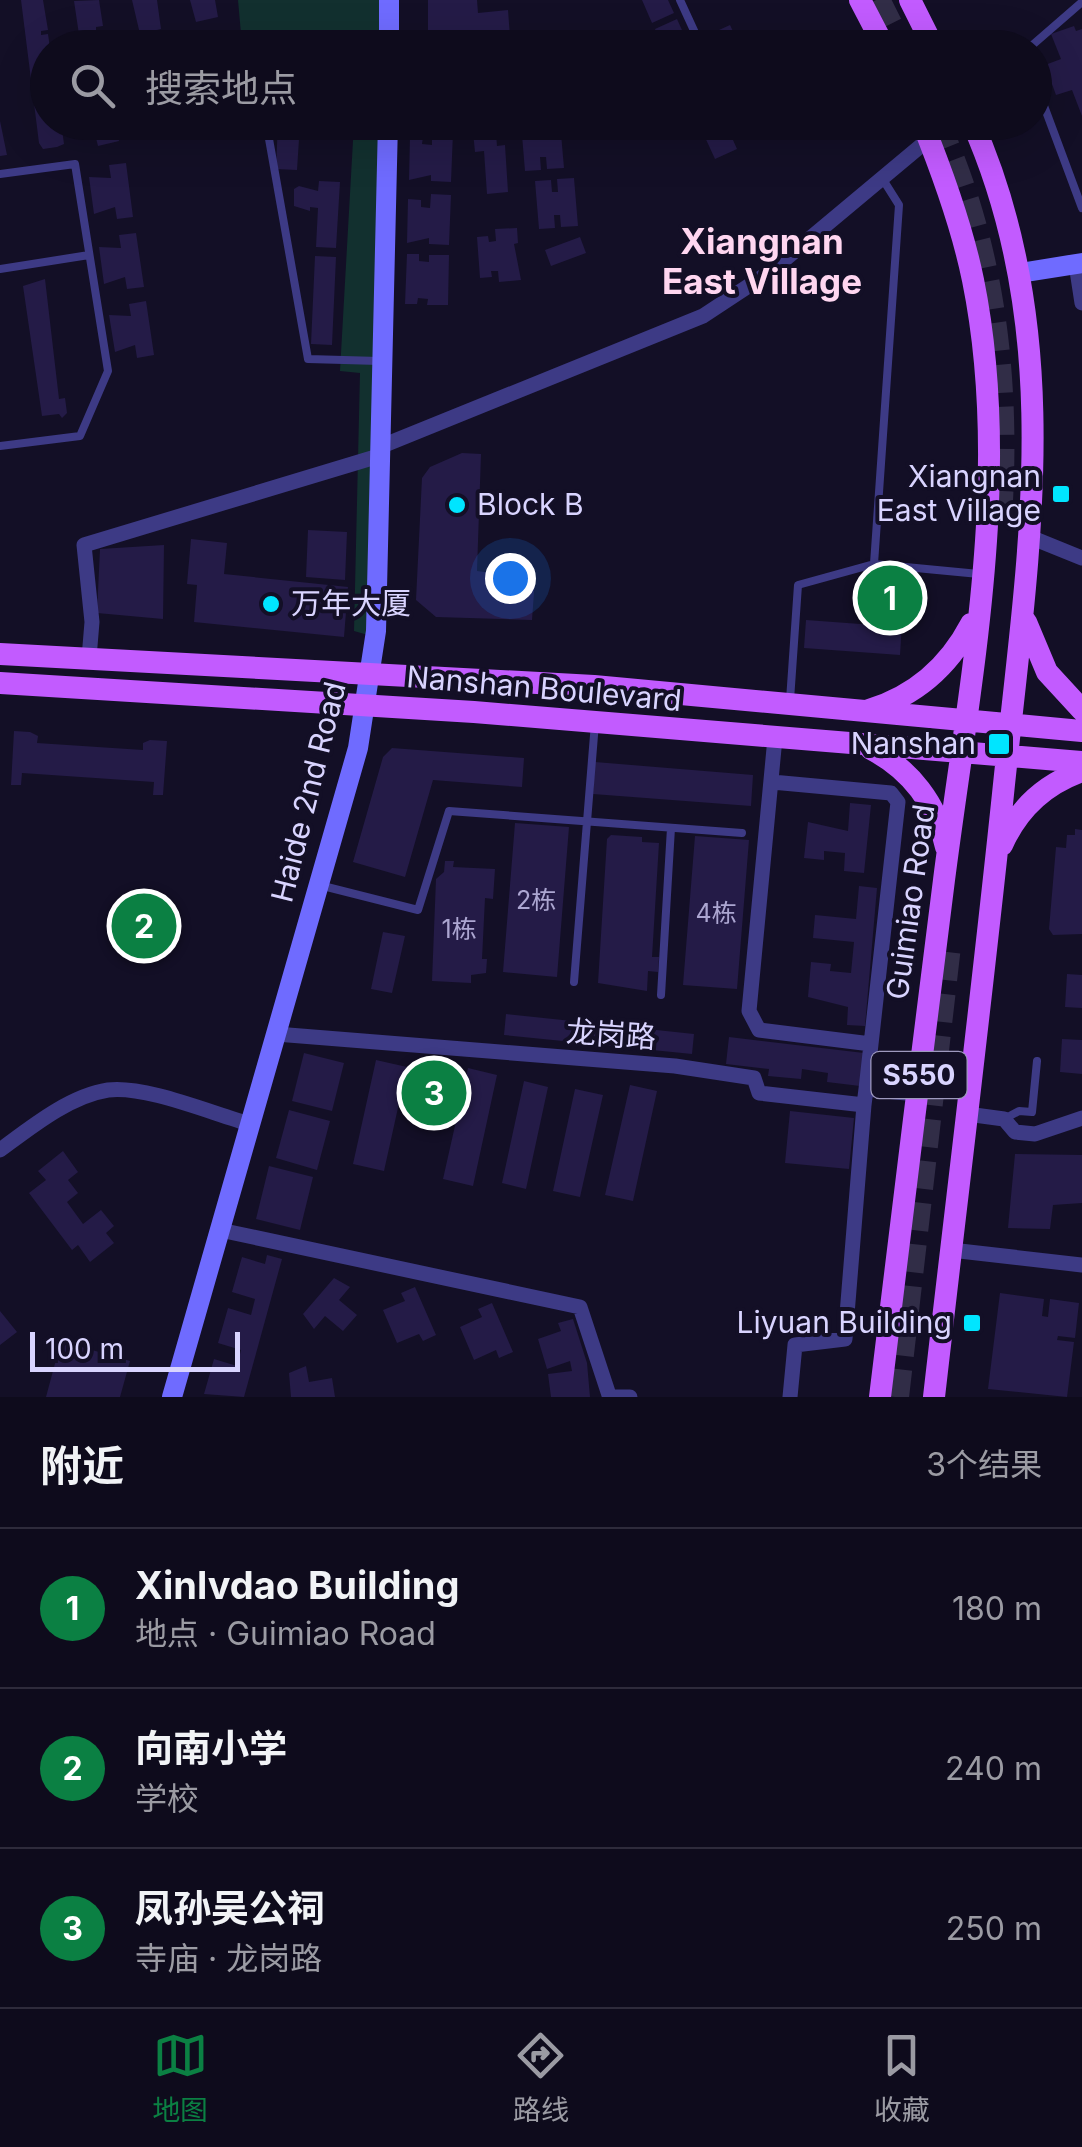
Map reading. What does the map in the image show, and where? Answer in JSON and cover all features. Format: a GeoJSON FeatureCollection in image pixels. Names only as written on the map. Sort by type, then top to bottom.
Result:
{"type":"FeatureCollection","features":[{"type":"Feature","properties":{"kind":"main road"},"geometry":{"type":"LineString","coordinates":[[860,0],[876,30]]}},
{"type":"Feature","properties":{"kind":"main road"},"geometry":{"type":"LineString","coordinates":[[910,0],[925,30]]}},
{"type":"Feature","properties":{"kind":"main road","name":"Guimiao Road"},"geometry":{"type":"LineString","coordinates":[[880,1397],[962,754],[982,575],[988,458],[982,337],[966,250],[928,140]]}},
{"type":"Feature","properties":{"kind":"main road","name":"S550"},"geometry":{"type":"LineString","coordinates":[[934,1397],[1030,537],[1035,391],[1020,274],[1003,204],[979,140]]}},
{"type":"Feature","properties":{"kind":"main road"},"geometry":{"type":"LineString","coordinates":[[862,712],[893,701],[934,674],[956,650],[978,606]]}},
{"type":"Feature","properties":{"kind":"main road"},"geometry":{"type":"LineString","coordinates":[[1023,607],[1038,657],[1057,686],[1082,710]]}},
{"type":"Feature","properties":{"kind":"main road","name":"Nanshan Boulevard"},"geometry":{"type":"LineString","coordinates":[[0,654],[370,672],[1082,731]]}},
{"type":"Feature","properties":{"kind":"main road","name":"Nanshan Boulevard"},"geometry":{"type":"LineString","coordinates":[[0,683],[364,705],[1082,762]]}},
{"type":"Feature","properties":{"kind":"main road"},"geometry":{"type":"LineString","coordinates":[[864,745],[889,759],[920,789],[935,814],[947,855]]}},
{"type":"Feature","properties":{"kind":"main road"},"geometry":{"type":"LineString","coordinates":[[995,867],[1012,825],[1031,802],[1082,771]]}},
{"type":"Feature","properties":{"kind":"street"},"geometry":{"type":"LineString","coordinates":[[389,30],[390,0]]}},
{"type":"Feature","properties":{"kind":"street","name":"Haide 2nd Road"},"geometry":{"type":"LineString","coordinates":[[172,1397],[358,748],[376,631],[388,140]]}},
{"type":"Feature","properties":{"kind":"street"},"geometry":{"type":"LineString","coordinates":[[90,658],[92,622],[84,545],[382,451],[703,316],[771,271],[882,178],[917,140]]}},
{"type":"Feature","properties":{"kind":"street"},"geometry":{"type":"LineString","coordinates":[[1020,274],[1079,264],[1082,303]]}},
{"type":"Feature","properties":{"kind":"street"},"geometry":{"type":"LineString","coordinates":[[1030,537],[1082,558]]}},
{"type":"Feature","properties":{"kind":"street"},"geometry":{"type":"LineString","coordinates":[[776,738],[750,1011],[753,1022],[759,1030],[871,1044]]}},
{"type":"Feature","properties":{"kind":"street"},"geometry":{"type":"LineString","coordinates":[[772,782],[891,793],[898,802],[865,1097],[845,1339],[794,1345],[790,1397]]}},
{"type":"Feature","properties":{"kind":"street","name":"龙岗路"},"geometry":{"type":"LineString","coordinates":[[276,1034],[675,1066],[754,1078],[759,1093],[865,1097],[916,1094]]}},
{"type":"Feature","properties":{"kind":"street"},"geometry":{"type":"LineString","coordinates":[[0,1150],[45,1119],[106,1090],[134,1091],[250,1124]]}},
{"type":"Feature","properties":{"kind":"street"},"geometry":{"type":"LineString","coordinates":[[967,1114],[1004,1119],[1015,1132],[1035,1134],[1082,1118]]}},
{"type":"Feature","properties":{"kind":"street"},"geometry":{"type":"LineString","coordinates":[[220,1230],[580,1307],[609,1396],[630,1397]]}},
{"type":"Feature","properties":{"kind":"street"},"geometry":{"type":"LineString","coordinates":[[951,1250],[1082,1266]]}},
{"type":"Feature","properties":{"kind":"lane"},"geometry":{"type":"LineString","coordinates":[[680,0],[694,30]]}},
{"type":"Feature","properties":{"kind":"lane"},"geometry":{"type":"LineString","coordinates":[[1050,30],[1082,2]]}},
{"type":"Feature","properties":{"kind":"lane"},"geometry":{"type":"LineString","coordinates":[[1052,127],[1082,208]]}},
{"type":"Feature","properties":{"kind":"lane"},"geometry":{"type":"LineString","coordinates":[[269,140],[308,359],[384,361]]}},
{"type":"Feature","properties":{"kind":"lane"},"geometry":{"type":"LineString","coordinates":[[0,174],[75,164],[108,371],[80,436],[0,446]]}},
{"type":"Feature","properties":{"kind":"lane"},"geometry":{"type":"LineString","coordinates":[[874,564],[899,206],[882,178]]}},
{"type":"Feature","properties":{"kind":"lane"},"geometry":{"type":"LineString","coordinates":[[0,269],[90,256]]}},
{"type":"Feature","properties":{"kind":"lane"},"geometry":{"type":"LineString","coordinates":[[789,704],[798,585],[874,564],[982,575]]}},
{"type":"Feature","properties":{"kind":"lane"},"geometry":{"type":"LineString","coordinates":[[574,982],[595,723]]}},
{"type":"Feature","properties":{"kind":"lane"},"geometry":{"type":"LineString","coordinates":[[319,884],[418,910],[449,811],[742,833]]}},
{"type":"Feature","properties":{"kind":"lane"},"geometry":{"type":"LineString","coordinates":[[661,995],[671,828]]}},
{"type":"Feature","properties":{"kind":"lane"},"geometry":{"type":"LineString","coordinates":[[1004,1119],[1019,1111],[1032,1112],[1037,1062]]}},
{"type":"Feature","properties":{"kind":"green space"},"geometry":{"type":"Polygon","coordinates":[[[238,0],[379,0],[380,30],[241,30],[238,0]]]}},
{"type":"Feature","properties":{"kind":"green space"},"geometry":{"type":"Polygon","coordinates":[[[353,140],[380,140],[368,635],[354,631],[360,373],[340,371],[353,140]]]}},
{"type":"Feature","properties":{"kind":"building"},"geometry":{"type":"Polygon","coordinates":[[[21,0],[43,0],[48,30],[30,30],[30,72],[21,0]]]}},
{"type":"Feature","properties":{"kind":"building"},"geometry":{"type":"Polygon","coordinates":[[[99,0],[103,26],[78,30],[74,1],[99,0]]]}},
{"type":"Feature","properties":{"kind":"building"},"geometry":{"type":"Polygon","coordinates":[[[132,0],[157,0],[161,29],[139,30],[132,0]]]}},
{"type":"Feature","properties":{"kind":"building"},"geometry":{"type":"Polygon","coordinates":[[[190,0],[215,0],[218,17],[196,22],[190,0]]]}},
{"type":"Feature","properties":{"kind":"building"},"geometry":{"type":"Polygon","coordinates":[[[428,0],[477,0],[478,13],[508,10],[509,30],[428,30],[428,0]]]}},
{"type":"Feature","properties":{"kind":"building"},"geometry":{"type":"Polygon","coordinates":[[[642,0],[668,0],[674,13],[652,23],[642,0]]]}},
{"type":"Feature","properties":{"kind":"building"},"geometry":{"type":"Polygon","coordinates":[[[677,19],[682,30],[655,30],[677,19]]]}},
{"type":"Feature","properties":{"kind":"building"},"geometry":{"type":"Polygon","coordinates":[[[1074,26],[1076,31],[1082,29],[1082,116],[1072,90],[1056,95],[1052,84],[1052,62],[1061,59],[1052,34],[1074,26]]]}},
{"type":"Feature","properties":{"kind":"building"},"geometry":{"type":"Polygon","coordinates":[[[0,121],[7,155],[0,156],[0,121]]]}},
{"type":"Feature","properties":{"kind":"building"},"geometry":{"type":"Polygon","coordinates":[[[39,140],[63,140],[64,144],[43,149],[39,140]]]}},
{"type":"Feature","properties":{"kind":"building"},"geometry":{"type":"Polygon","coordinates":[[[96,140],[119,140],[119,141],[98,146],[96,140]]]}},
{"type":"Feature","properties":{"kind":"building"},"geometry":{"type":"Polygon","coordinates":[[[277,140],[299,140],[297,170],[276,169],[277,140]]]}},
{"type":"Feature","properties":{"kind":"building"},"geometry":{"type":"Polygon","coordinates":[[[410,140],[432,145],[432,140],[453,140],[451,182],[431,181],[431,175],[409,180],[410,140]]]}},
{"type":"Feature","properties":{"kind":"building"},"geometry":{"type":"Polygon","coordinates":[[[474,140],[496,140],[497,146],[505,145],[508,192],[487,194],[484,151],[475,152],[474,140]]]}},
{"type":"Feature","properties":{"kind":"building"},"geometry":{"type":"Polygon","coordinates":[[[522,140],[562,140],[564,168],[547,169],[546,157],[540,157],[541,170],[525,171],[522,140]]]}},
{"type":"Feature","properties":{"kind":"building"},"geometry":{"type":"Polygon","coordinates":[[[706,140],[733,140],[737,149],[715,159],[706,140]]]}},
{"type":"Feature","properties":{"kind":"building"},"geometry":{"type":"Polygon","coordinates":[[[126,163],[133,217],[117,219],[115,207],[94,214],[89,177],[111,178],[109,165],[126,163]]]}},
{"type":"Feature","properties":{"kind":"building"},"geometry":{"type":"Polygon","coordinates":[[[574,178],[578,226],[561,227],[560,215],[554,215],[555,228],[539,229],[535,181],[551,180],[552,192],[558,192],[557,179],[574,178]]]}},
{"type":"Feature","properties":{"kind":"building"},"geometry":{"type":"Polygon","coordinates":[[[319,181],[340,182],[336,248],[316,247],[318,208],[310,207],[310,211],[294,206],[294,189],[299,186],[318,191],[319,181]]]}},
{"type":"Feature","properties":{"kind":"building"},"geometry":{"type":"Polygon","coordinates":[[[431,194],[451,195],[449,245],[429,244],[429,238],[407,243],[408,199],[421,200],[421,207],[430,208],[431,194]]]}},
{"type":"Feature","properties":{"kind":"building"},"geometry":{"type":"Polygon","coordinates":[[[517,228],[518,243],[514,244],[521,280],[499,282],[498,271],[491,271],[492,277],[480,278],[477,237],[488,236],[489,242],[496,241],[495,229],[517,228]]]}},
{"type":"Feature","properties":{"kind":"building"},"geometry":{"type":"Polygon","coordinates":[[[136,233],[144,287],[127,289],[125,277],[104,284],[99,247],[121,248],[119,235],[136,233]]]}},
{"type":"Feature","properties":{"kind":"building"},"geometry":{"type":"Polygon","coordinates":[[[580,237],[586,253],[551,266],[545,250],[580,237]]]}},
{"type":"Feature","properties":{"kind":"building"},"geometry":{"type":"Polygon","coordinates":[[[407,254],[419,254],[419,261],[429,262],[429,255],[449,255],[448,305],[427,305],[428,299],[418,298],[417,304],[405,304],[407,254]]]}},
{"type":"Feature","properties":{"kind":"building"},"geometry":{"type":"Polygon","coordinates":[[[315,256],[336,257],[332,345],[311,344],[315,256]]]}},
{"type":"Feature","properties":{"kind":"building"},"geometry":{"type":"Polygon","coordinates":[[[45,279],[59,399],[65,398],[67,413],[62,418],[59,414],[42,416],[23,286],[45,279]]]}},
{"type":"Feature","properties":{"kind":"building"},"geometry":{"type":"Polygon","coordinates":[[[146,301],[154,355],[137,358],[135,345],[115,352],[109,315],[131,316],[129,304],[146,301]]]}},
{"type":"Feature","properties":{"kind":"building"},"geometry":{"type":"Polygon","coordinates":[[[462,453],[481,454],[477,571],[535,579],[532,620],[436,617],[416,600],[422,478],[430,467],[462,453]]]}},
{"type":"Feature","properties":{"kind":"building"},"geometry":{"type":"Polygon","coordinates":[[[308,530],[347,532],[345,580],[306,577],[308,530]]]}},
{"type":"Feature","properties":{"kind":"building","name":"万年大厦"},"geometry":{"type":"Polygon","coordinates":[[[191,539],[227,543],[224,574],[348,587],[344,637],[194,622],[197,585],[187,584],[191,539]]]}},
{"type":"Feature","properties":{"kind":"building"},"geometry":{"type":"Polygon","coordinates":[[[164,545],[163,619],[97,613],[100,549],[164,545]]]}},
{"type":"Feature","properties":{"kind":"building"},"geometry":{"type":"Polygon","coordinates":[[[878,573],[905,575],[900,655],[804,648],[806,620],[874,625],[878,573]]]}},
{"type":"Feature","properties":{"kind":"building"},"geometry":{"type":"Polygon","coordinates":[[[14,731],[38,736],[37,743],[143,750],[143,743],[150,740],[167,741],[163,795],[153,795],[154,782],[22,773],[21,785],[11,785],[14,731]]]}},
{"type":"Feature","properties":{"kind":"building"},"geometry":{"type":"Polygon","coordinates":[[[392,748],[524,758],[522,787],[433,780],[405,877],[353,862],[383,757],[392,748]]]}},
{"type":"Feature","properties":{"kind":"building"},"geometry":{"type":"Polygon","coordinates":[[[595,762],[753,775],[751,806],[593,794],[595,762]]]}},
{"type":"Feature","properties":{"kind":"building"},"geometry":{"type":"Polygon","coordinates":[[[850,803],[871,805],[864,873],[844,871],[845,853],[824,851],[824,860],[804,858],[808,822],[848,831],[850,803]]]}},
{"type":"Feature","properties":{"kind":"building"},"geometry":{"type":"Polygon","coordinates":[[[515,823],[569,827],[557,977],[503,972],[515,823]]]}},
{"type":"Feature","properties":{"kind":"building"},"geometry":{"type":"Polygon","coordinates":[[[1075,829],[1082,830],[1082,934],[1053,935],[1049,929],[1056,847],[1066,848],[1067,835],[1075,835],[1075,829]]]}},
{"type":"Feature","properties":{"kind":"building"},"geometry":{"type":"Polygon","coordinates":[[[611,835],[642,837],[642,842],[659,843],[652,957],[659,957],[658,972],[648,971],[647,991],[598,983],[607,839],[611,835]]]}},
{"type":"Feature","properties":{"kind":"building"},"geometry":{"type":"Polygon","coordinates":[[[695,836],[749,840],[737,989],[683,985],[695,836]]]}},
{"type":"Feature","properties":{"kind":"building"},"geometry":{"type":"Polygon","coordinates":[[[445,861],[454,861],[453,867],[495,869],[493,899],[485,898],[482,959],[487,959],[486,973],[471,975],[471,983],[432,981],[436,879],[444,872],[445,861]]]}},
{"type":"Feature","properties":{"kind":"building"},"geometry":{"type":"Polygon","coordinates":[[[859,886],[877,888],[865,1026],[847,1025],[848,1007],[808,997],[811,962],[831,964],[830,971],[851,973],[854,942],[813,938],[815,915],[856,919],[859,886]]]}},
{"type":"Feature","properties":{"kind":"building"},"geometry":{"type":"Polygon","coordinates":[[[383,932],[405,936],[392,993],[371,989],[383,932]]]}},
{"type":"Feature","properties":{"kind":"building"},"geometry":{"type":"Polygon","coordinates":[[[1067,974],[1082,975],[1082,1008],[1065,1007],[1067,974]]]}},
{"type":"Feature","properties":{"kind":"building"},"geometry":{"type":"Polygon","coordinates":[[[506,1014],[694,1034],[692,1054],[504,1035],[506,1014]]]}},
{"type":"Feature","properties":{"kind":"building"},"geometry":{"type":"Polygon","coordinates":[[[729,1037],[864,1053],[860,1086],[827,1082],[828,1073],[802,1069],[801,1079],[768,1076],[769,1069],[726,1064],[729,1037]]]}},
{"type":"Feature","properties":{"kind":"building"},"geometry":{"type":"Polygon","coordinates":[[[1062,1039],[1082,1040],[1082,1074],[1060,1072],[1062,1039]]]}},
{"type":"Feature","properties":{"kind":"building"},"geometry":{"type":"Polygon","coordinates":[[[304,1053],[344,1063],[332,1111],[292,1101],[304,1053]]]}},
{"type":"Feature","properties":{"kind":"building"},"geometry":{"type":"Polygon","coordinates":[[[376,1060],[407,1067],[384,1171],[353,1164],[376,1060]]]}},
{"type":"Feature","properties":{"kind":"building"},"geometry":{"type":"Polygon","coordinates":[[[426,1068],[454,1076],[441,1119],[413,1111],[426,1068]]]}},
{"type":"Feature","properties":{"kind":"building"},"geometry":{"type":"Polygon","coordinates":[[[468,1068],[497,1075],[473,1186],[443,1179],[468,1068]]]}},
{"type":"Feature","properties":{"kind":"building"},"geometry":{"type":"Polygon","coordinates":[[[524,1081],[548,1087],[526,1189],[502,1183],[524,1081]]]}},
{"type":"Feature","properties":{"kind":"building"},"geometry":{"type":"Polygon","coordinates":[[[630,1085],[657,1091],[633,1201],[605,1195],[630,1085]]]}},
{"type":"Feature","properties":{"kind":"building"},"geometry":{"type":"Polygon","coordinates":[[[575,1089],[603,1095],[580,1197],[553,1191],[575,1089]]]}},
{"type":"Feature","properties":{"kind":"building"},"geometry":{"type":"Polygon","coordinates":[[[289,1110],[330,1121],[317,1170],[276,1158],[289,1110]]]}},
{"type":"Feature","properties":{"kind":"building"},"geometry":{"type":"Polygon","coordinates":[[[790,1111],[854,1118],[849,1169],[785,1163],[790,1111]]]}},
{"type":"Feature","properties":{"kind":"building"},"geometry":{"type":"Polygon","coordinates":[[[63,1151],[78,1172],[68,1180],[78,1193],[67,1202],[83,1224],[101,1210],[114,1226],[106,1233],[114,1243],[90,1262],[78,1245],[72,1250],[29,1193],[46,1180],[38,1171],[63,1151]]]}},
{"type":"Feature","properties":{"kind":"building"},"geometry":{"type":"Polygon","coordinates":[[[1015,1154],[1082,1155],[1082,1203],[1053,1205],[1050,1229],[1008,1228],[1015,1154]]]}},
{"type":"Feature","properties":{"kind":"building"},"geometry":{"type":"Polygon","coordinates":[[[269,1166],[313,1177],[300,1230],[256,1219],[269,1166]]]}},
{"type":"Feature","properties":{"kind":"building"},"geometry":{"type":"Polygon","coordinates":[[[267,1255],[282,1259],[244,1397],[204,1394],[214,1359],[237,1366],[241,1350],[218,1343],[228,1308],[251,1315],[255,1299],[232,1292],[242,1257],[265,1264],[267,1255]]]}},
{"type":"Feature","properties":{"kind":"building"},"geometry":{"type":"Polygon","coordinates":[[[334,1278],[350,1287],[339,1300],[357,1315],[343,1331],[325,1316],[314,1329],[303,1314],[334,1278]]]}},
{"type":"Feature","properties":{"kind":"building"},"geometry":{"type":"Polygon","coordinates":[[[415,1287],[436,1335],[423,1341],[419,1334],[397,1343],[383,1310],[405,1301],[401,1293],[415,1287]]]}},
{"type":"Feature","properties":{"kind":"building"},"geometry":{"type":"Polygon","coordinates":[[[1000,1293],[1044,1299],[1042,1316],[1048,1317],[1050,1299],[1079,1303],[1075,1338],[1058,1336],[1057,1340],[1074,1342],[1067,1397],[988,1389],[1000,1293]]]}},
{"type":"Feature","properties":{"kind":"building"},"geometry":{"type":"Polygon","coordinates":[[[492,1303],[513,1352],[499,1358],[496,1350],[474,1360],[460,1327],[482,1317],[478,1309],[492,1303]]]}},
{"type":"Feature","properties":{"kind":"building"},"geometry":{"type":"Polygon","coordinates":[[[0,1311],[17,1332],[0,1345],[0,1311]]]}},
{"type":"Feature","properties":{"kind":"building"},"geometry":{"type":"Polygon","coordinates":[[[573,1319],[587,1363],[590,1397],[551,1397],[548,1374],[572,1371],[570,1361],[547,1369],[538,1339],[561,1331],[558,1323],[573,1319]]]}},
{"type":"Feature","properties":{"kind":"building"},"geometry":{"type":"Polygon","coordinates":[[[61,1341],[130,1361],[120,1397],[46,1397],[61,1341]]]}},
{"type":"Feature","properties":{"kind":"building"},"geometry":{"type":"Polygon","coordinates":[[[306,1366],[309,1382],[332,1378],[335,1397],[291,1397],[289,1373],[306,1366]]]}},
{"type":"Feature","properties":{"kind":"tunnel"},"geometry":{"type":"LineString","coordinates":[[876,0],[891,30]]}},
{"type":"Feature","properties":{"kind":"tunnel"},"geometry":{"type":"LineString","coordinates":[[942,140],[971,221],[992,323],[1000,427],[997,531]]}},
{"type":"Feature","properties":{"kind":"tunnel"},"geometry":{"type":"LineString","coordinates":[[895,1397],[947,946]]}},
{"type":"Feature","properties":{"kind":"place","name":"Xiangnan East Village"},"geometry":{"type":"Point","coordinates":[1061,494]}},
{"type":"Feature","properties":{"kind":"place","name":"Block B"},"geometry":{"type":"Point","coordinates":[457,505]}},
{"type":"Feature","properties":{"kind":"place","name":"Xinlvdao Building"},"geometry":{"type":"Point","coordinates":[890,598]}},
{"type":"Feature","properties":{"kind":"place","name":"万年大厦"},"geometry":{"type":"Point","coordinates":[271,604]}},
{"type":"Feature","properties":{"kind":"place","name":"Nanshan"},"geometry":{"type":"Point","coordinates":[999,744]}},
{"type":"Feature","properties":{"kind":"place","name":"向南小学"},"geometry":{"type":"Point","coordinates":[144,926]}},
{"type":"Feature","properties":{"kind":"place","name":"凤孙吴公祠"},"geometry":{"type":"Point","coordinates":[434,1093]}},
{"type":"Feature","properties":{"kind":"place","name":"Liyuan Building"},"geometry":{"type":"Point","coordinates":[972,1323]}},
{"type":"Feature","properties":{"kind":"district","name":"Xiangnan East Village"},"geometry":{"type":"Point","coordinates":[762,262]}}]}
